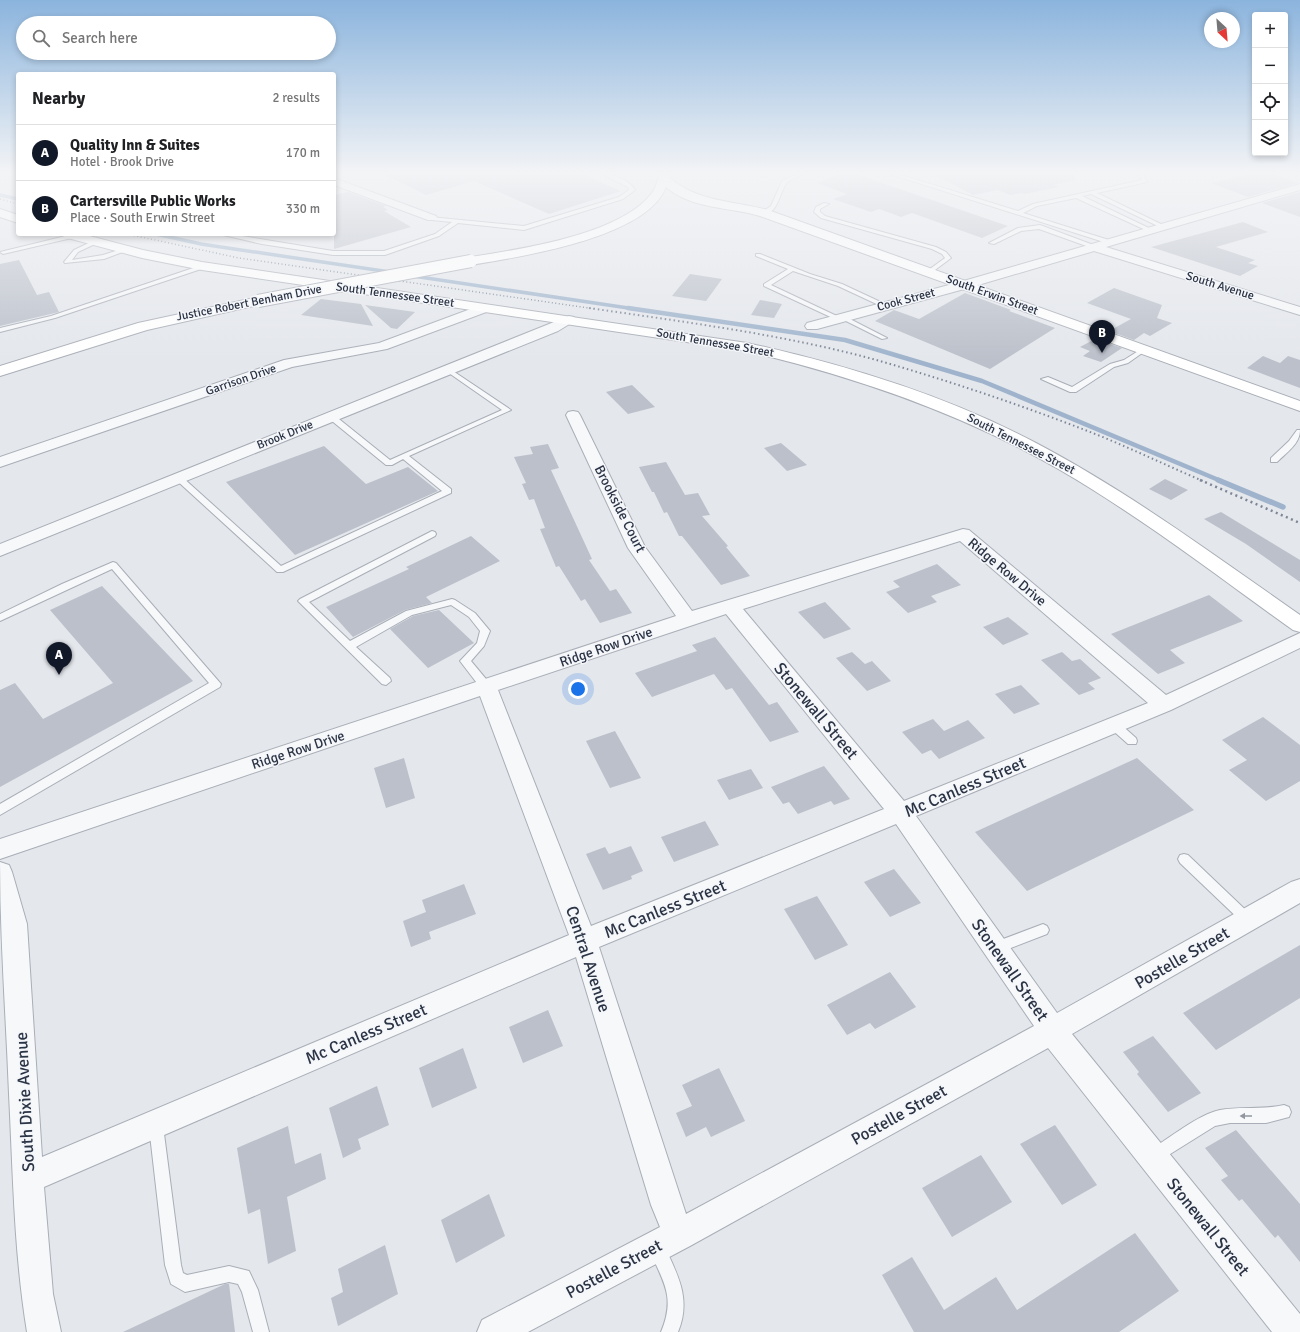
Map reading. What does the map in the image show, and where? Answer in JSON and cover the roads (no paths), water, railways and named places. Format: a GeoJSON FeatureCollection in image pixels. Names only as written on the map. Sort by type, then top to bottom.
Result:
{"type":"FeatureCollection","features":[{"type":"Feature","properties":{"kind":"street","name":"Justice Robert Benham Drive"},"geometry":{"type":"LineString","coordinates":[[0,371],[143,326],[258,301],[533,250],[586,235]]}},
{"type":"Feature","properties":{"kind":"street","name":"South Erwin Street"},"geometry":{"type":"LineString","coordinates":[[826,235],[1300,406]]}},
{"type":"Feature","properties":{"kind":"street","name":"Cook Street"},"geometry":{"type":"LineString","coordinates":[[812,326],[964,285],[1134,235]]}},
{"type":"Feature","properties":{"kind":"street","name":"South Tennessee Street"},"geometry":{"type":"LineString","coordinates":[[75,236],[125,250],[205,266],[709,341],[777,354],[864,378],[952,409],[1000,431],[1094,483],[1300,625]]}},
{"type":"Feature","properties":{"kind":"street","name":"South Avenue"},"geometry":{"type":"LineString","coordinates":[[1094,246],[1300,311]]}},
{"type":"Feature","properties":{"kind":"street","name":"Garrison Drive"},"geometry":{"type":"LineString","coordinates":[[0,462],[289,363],[382,346],[484,308]]}},
{"type":"Feature","properties":{"kind":"street","name":"Brook Drive"},"geometry":{"type":"LineString","coordinates":[[0,550],[569,320]]}},
{"type":"Feature","properties":{"kind":"street","name":"Brookside Court"},"geometry":{"type":"LineString","coordinates":[[574,415],[637,548],[688,619]]}},
{"type":"Feature","properties":{"kind":"street","name":"Ridge Row Drive"},"geometry":{"type":"LineString","coordinates":[[0,849],[487,688],[688,619],[963,534],[1164,705]]}},
{"type":"Feature","properties":{"kind":"street","name":"Stonewall Street"},"geometry":{"type":"LineString","coordinates":[[730,606],[901,813],[1070,1055],[1293,1332]]}},
{"type":"Feature","properties":{"kind":"street","name":"Mc Canless Street"},"geometry":{"type":"LineString","coordinates":[[29,1178],[584,941],[901,813],[1123,733],[1164,705],[1300,640]]}},
{"type":"Feature","properties":{"kind":"street","name":"Central Avenue"},"geometry":{"type":"LineString","coordinates":[[487,688],[584,941],[666,1205],[668,1241]]}},
{"type":"Feature","properties":{"kind":"street","name":"South Dixie Avenue"},"geometry":{"type":"LineString","coordinates":[[0,872],[14,924],[32,1242],[37,1294],[44,1332]]}},
{"type":"Feature","properties":{"kind":"street","name":"Postelle Street"},"geometry":{"type":"LineString","coordinates":[[494,1332],[668,1241],[1053,1031],[1300,890]]}},
{"type":"Feature","properties":{"kind":"lane"},"geometry":{"type":"LineString","coordinates":[[232,236],[334,253],[385,253],[437,235]]}},
{"type":"Feature","properties":{"kind":"lane"},"geometry":{"type":"LineString","coordinates":[[888,235],[934,248],[944,253],[948,258],[929,272]]}},
{"type":"Feature","properties":{"kind":"lane"},"geometry":{"type":"LineString","coordinates":[[992,243],[1008,235]]}},
{"type":"Feature","properties":{"kind":"lane"},"geometry":{"type":"LineString","coordinates":[[1063,235],[1094,246]]}},
{"type":"Feature","properties":{"kind":"lane"},"geometry":{"type":"LineString","coordinates":[[1089,235],[1110,242]]}},
{"type":"Feature","properties":{"kind":"lane"},"geometry":{"type":"LineString","coordinates":[[3,252],[67,236]]}},
{"type":"Feature","properties":{"kind":"lane"},"geometry":{"type":"LineString","coordinates":[[96,242],[76,251],[67,262],[104,257],[125,250]]}},
{"type":"Feature","properties":{"kind":"lane"},"geometry":{"type":"LineString","coordinates":[[758,255],[840,285],[885,306]]}},
{"type":"Feature","properties":{"kind":"lane"},"geometry":{"type":"LineString","coordinates":[[0,330],[53,317],[205,266]]}},
{"type":"Feature","properties":{"kind":"lane"},"geometry":{"type":"LineString","coordinates":[[793,269],[766,285],[884,338]]}},
{"type":"Feature","properties":{"kind":"lane"},"geometry":{"type":"LineString","coordinates":[[1045,379],[1073,390],[1112,365],[1126,362],[1144,350]]}},
{"type":"Feature","properties":{"kind":"lane"},"geometry":{"type":"LineString","coordinates":[[331,417],[389,463],[507,410],[448,370]]}},
{"type":"Feature","properties":{"kind":"lane"},"geometry":{"type":"LineString","coordinates":[[1274,460],[1292,443],[1300,432]]}},
{"type":"Feature","properties":{"kind":"lane"},"geometry":{"type":"LineString","coordinates":[[178,478],[280,570],[448,491],[404,456]]}},
{"type":"Feature","properties":{"kind":"lane"},"geometry":{"type":"LineString","coordinates":[[386,681],[303,601],[432,534]]}},
{"type":"Feature","properties":{"kind":"lane"},"geometry":{"type":"LineString","coordinates":[[0,618],[65,586],[113,565],[216,684],[0,810]]}},
{"type":"Feature","properties":{"kind":"lane"},"geometry":{"type":"LineString","coordinates":[[349,646],[409,613],[452,602],[472,615],[485,631],[481,644],[465,661],[487,688]]}},
{"type":"Feature","properties":{"kind":"lane"},"geometry":{"type":"LineString","coordinates":[[1184,859],[1248,920]]}},
{"type":"Feature","properties":{"kind":"lane"},"geometry":{"type":"LineString","coordinates":[[995,948],[1043,930]]}},
{"type":"Feature","properties":{"kind":"lane"},"geometry":{"type":"LineString","coordinates":[[1152,1158],[1212,1119],[1223,1116],[1275,1116],[1284,1112]]}},
{"type":"Feature","properties":{"kind":"lane"},"geometry":{"type":"LineString","coordinates":[[156,1124],[173,1265],[177,1278],[185,1284],[229,1274],[243,1277],[250,1290],[261,1332]]}},
{"type":"Feature","properties":{"kind":"lane"},"geometry":{"type":"LineString","coordinates":[[668,1241],[672,1281],[677,1308],[675,1321],[669,1332]]}},
{"type":"Feature","properties":{"kind":"waterway"},"geometry":{"type":"LineString","coordinates":[[165,236],[201,244],[390,272]]}},
{"type":"Feature","properties":{"kind":"waterway"},"geometry":{"type":"LineString","coordinates":[[413,276],[635,309]]}},
{"type":"Feature","properties":{"kind":"waterway"},"geometry":{"type":"LineString","coordinates":[[628,308],[845,340],[982,381],[1221,481]]}},
{"type":"Feature","properties":{"kind":"waterway"},"geometry":{"type":"LineString","coordinates":[[1218,480],[1283,507]]}},
{"type":"Feature","properties":{"kind":"railway"},"geometry":{"type":"LineString","coordinates":[[136,236],[239,258],[589,308]]}},
{"type":"Feature","properties":{"kind":"railway"},"geometry":{"type":"LineString","coordinates":[[589,308],[596,309]]}},
{"type":"Feature","properties":{"kind":"railway"},"geometry":{"type":"LineString","coordinates":[[589,308],[772,336],[880,361],[983,393],[1060,420],[1203,481]]}},
{"type":"Feature","properties":{"kind":"railway"},"geometry":{"type":"LineString","coordinates":[[1200,480],[1300,523]]}},
{"type":"Feature","properties":{"kind":"place","name":"Cartersville Public Works"},"geometry":{"type":"Point","coordinates":[1102,353]}},
{"type":"Feature","properties":{"kind":"place","name":"Quality Inn & Suites"},"geometry":{"type":"Point","coordinates":[59,675]}}]}
